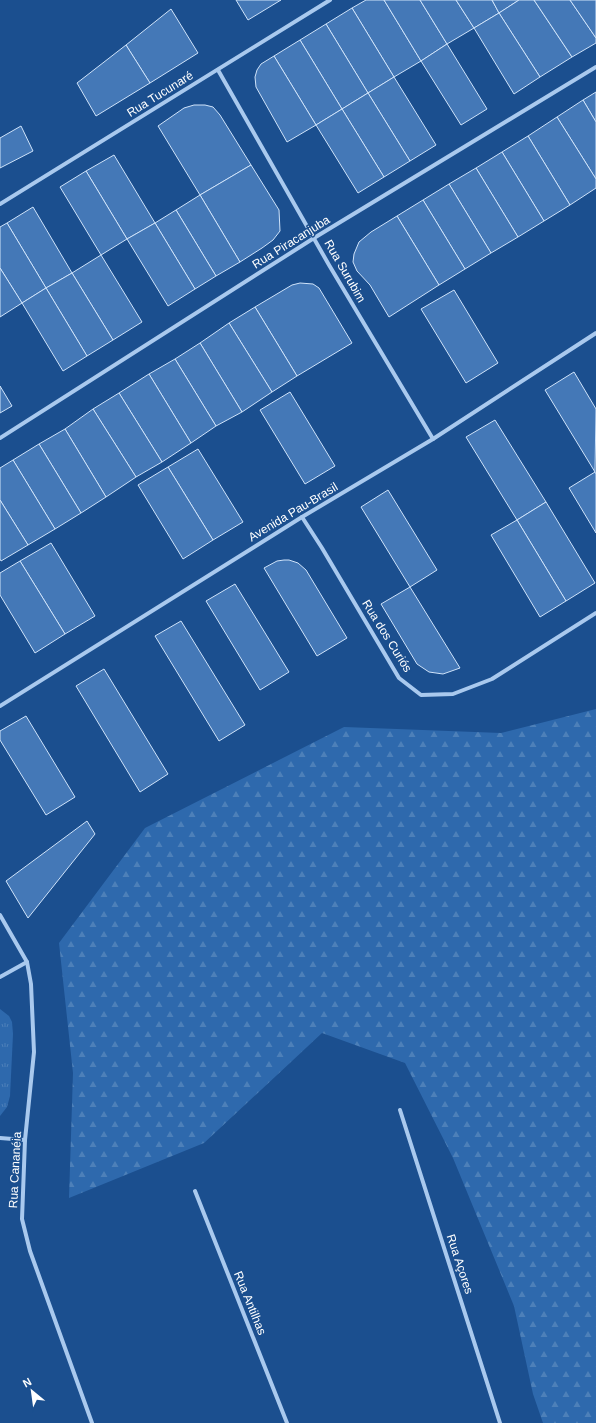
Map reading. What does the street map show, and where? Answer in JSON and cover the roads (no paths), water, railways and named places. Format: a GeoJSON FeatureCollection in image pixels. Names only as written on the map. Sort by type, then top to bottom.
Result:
{"type":"FeatureCollection","features":[{"type":"Feature","properties":{"kind":"street","name":"Rua Tucunaré"},"geometry":{"type":"LineString","coordinates":[[0,204],[330,0]]}},
{"type":"Feature","properties":{"kind":"street","name":"Rua Piracanjuba"},"geometry":{"type":"LineString","coordinates":[[0,438],[314,238],[596,67]]}},
{"type":"Feature","properties":{"kind":"street","name":"Rua Surubim"},"geometry":{"type":"LineString","coordinates":[[218,70],[314,238],[433,439]]}},
{"type":"Feature","properties":{"kind":"street","name":"Avenida Pau-Brasil"},"geometry":{"type":"LineString","coordinates":[[0,706],[302,517],[433,439],[596,333]]}},
{"type":"Feature","properties":{"kind":"street","name":"Rua dos Curiós"},"geometry":{"type":"LineString","coordinates":[[302,517],[400,678],[421,695],[453,694],[492,679],[596,613]]}},
{"type":"Feature","properties":{"kind":"street","name":"Rua Cananéia"},"geometry":{"type":"LineString","coordinates":[[0,915],[27,962],[31,984],[34,1052],[26,1140],[22,1219],[30,1251],[92,1423]]}},
{"type":"Feature","properties":{"kind":"street"},"geometry":{"type":"LineString","coordinates":[[0,977],[27,962]]}},
{"type":"Feature","properties":{"kind":"street","name":"Rua Açores"},"geometry":{"type":"LineString","coordinates":[[400,1110],[500,1423]]}},
{"type":"Feature","properties":{"kind":"street"},"geometry":{"type":"LineString","coordinates":[[0,1138],[26,1140]]}},
{"type":"Feature","properties":{"kind":"street","name":"Rua Antilhas"},"geometry":{"type":"LineString","coordinates":[[195,1191],[287,1423]]}}]}
